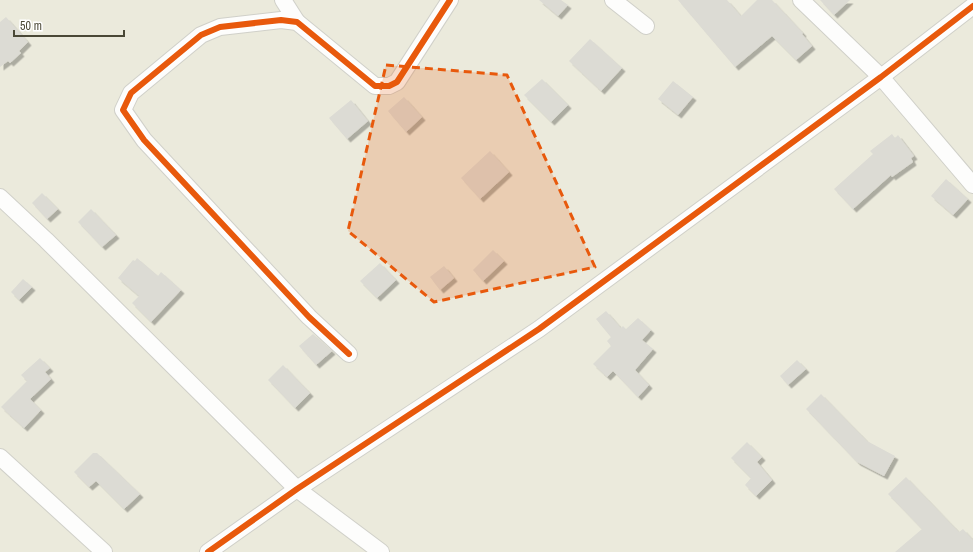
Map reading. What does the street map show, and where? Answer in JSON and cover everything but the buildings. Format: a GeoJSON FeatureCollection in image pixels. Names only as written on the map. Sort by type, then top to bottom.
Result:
{"type":"FeatureCollection","features":[{"type":"Feature","properties":{"kind":"street"},"geometry":{"type":"LineString","coordinates":[[284,0],[297,22],[375,86],[389,86],[397,82],[450,0]]}},
{"type":"Feature","properties":{"kind":"street"},"geometry":{"type":"LineString","coordinates":[[613,0],[646,26]]}},
{"type":"Feature","properties":{"kind":"street"},"geometry":{"type":"LineString","coordinates":[[801,0],[881,77],[973,185]]}},
{"type":"Feature","properties":{"kind":"street"},"geometry":{"type":"LineString","coordinates":[[208,552],[297,489],[539,329],[881,77],[973,6]]}},
{"type":"Feature","properties":{"kind":"street"},"geometry":{"type":"LineString","coordinates":[[297,22],[280,20],[220,27],[201,35],[131,93],[123,110],[144,140],[309,317],[348,354]]}},
{"type":"Feature","properties":{"kind":"street"},"geometry":{"type":"LineString","coordinates":[[0,197],[46,240],[297,489],[381,552]]}},
{"type":"Feature","properties":{"kind":"street"},"geometry":{"type":"LineString","coordinates":[[0,458],[104,552]]}},
{"type":"Feature","properties":{"kind":"highlighted area"},"geometry":{"type":"Polygon","coordinates":[[[386,65],[507,75],[595,267],[434,302],[348,231],[386,65]]]}},
{"type":"Feature","properties":{"kind":"shaded area"},"geometry":{"type":"Polygon","coordinates":[[[0,0],[973,0],[973,552],[0,552],[0,0]]]}},
{"type":"Feature","properties":{"kind":"cycle path"},"geometry":{"type":"LineString","coordinates":[[349,354],[309,317],[144,140],[123,110],[131,93],[201,35],[220,27],[281,20],[297,22],[375,86],[389,86],[397,82],[450,0]]}},
{"type":"Feature","properties":{"kind":"cycle path"},"geometry":{"type":"LineString","coordinates":[[208,552],[297,489],[539,329],[881,77],[973,6]]}}]}
